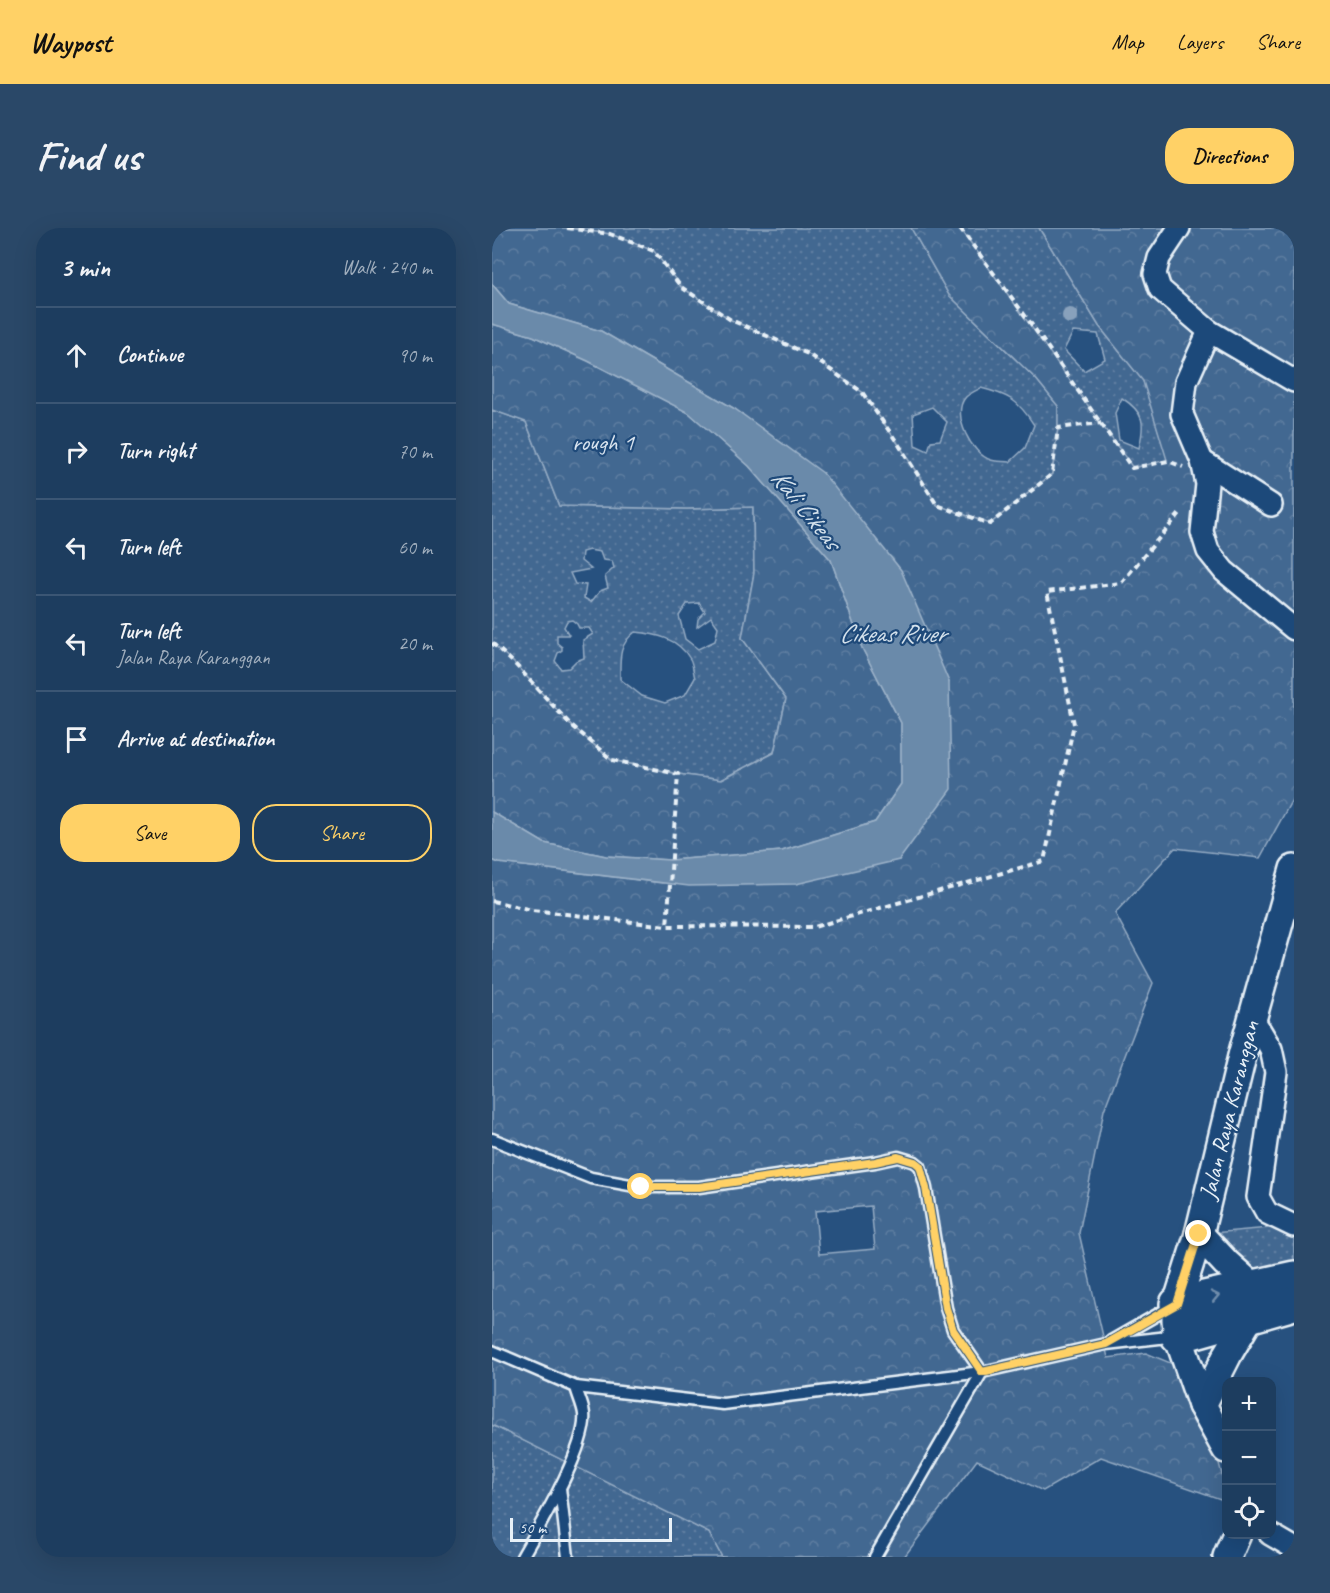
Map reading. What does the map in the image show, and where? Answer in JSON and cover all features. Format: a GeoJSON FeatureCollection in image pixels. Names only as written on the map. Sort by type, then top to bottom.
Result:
{"type":"FeatureCollection","features":[{"type":"Feature","properties":{"kind":"highway"},"geometry":{"type":"LineString","coordinates":[[1178,1336],[1294,1278]]}},
{"type":"Feature","properties":{"kind":"highway"},"geometry":{"type":"LineString","coordinates":[[1177,1304],[1252,1301],[1294,1303]]}},
{"type":"Feature","properties":{"kind":"street"},"geometry":{"type":"LineString","coordinates":[[1179,228],[1159,258],[1155,274],[1160,290],[1209,331],[1294,381]]}},
{"type":"Feature","properties":{"kind":"street"},"geometry":{"type":"LineString","coordinates":[[1209,331],[1186,382],[1182,414],[1193,465],[1207,484],[1202,532],[1208,551],[1224,571],[1294,629]]}},
{"type":"Feature","properties":{"kind":"street"},"geometry":{"type":"LineString","coordinates":[[1193,465],[1271,505]]}},
{"type":"Feature","properties":{"kind":"street","name":"Jalan Raya Karanggan"},"geometry":{"type":"LineString","coordinates":[[1222,1440],[1202,1405],[1178,1336],[1177,1304],[1199,1234],[1252,1017],[1294,869]]}},
{"type":"Feature","properties":{"kind":"street"},"geometry":{"type":"LineString","coordinates":[[1252,1017],[1271,1048],[1276,1072],[1258,1197],[1267,1213],[1294,1226]]}},
{"type":"Feature","properties":{"kind":"street"},"geometry":{"type":"LineString","coordinates":[[1199,1234],[1226,1263],[1252,1301],[1202,1405]]}},
{"type":"Feature","properties":{"kind":"street"},"geometry":{"type":"LineString","coordinates":[[1276,1538],[1294,1548]]}},
{"type":"Feature","properties":{"kind":"street"},"geometry":{"type":"LineString","coordinates":[[1227,1557],[1235,1539]]}},
{"type":"Feature","properties":{"kind":"lane"},"geometry":{"type":"LineString","coordinates":[[492,1139],[591,1178],[641,1187],[699,1187],[898,1157],[915,1162],[920,1166],[926,1188],[946,1308],[953,1330],[982,1372]]}},
{"type":"Feature","properties":{"kind":"lane"},"geometry":{"type":"LineString","coordinates":[[1106,1344],[1177,1304]]}},
{"type":"Feature","properties":{"kind":"lane"},"geometry":{"type":"LineString","coordinates":[[492,1351],[576,1387],[723,1404],[982,1372],[1106,1344],[1178,1336]]}},
{"type":"Feature","properties":{"kind":"lane"},"geometry":{"type":"LineString","coordinates":[[875,1557],[982,1372]]}},
{"type":"Feature","properties":{"kind":"lane"},"geometry":{"type":"LineString","coordinates":[[522,1557],[560,1488],[580,1439],[584,1414],[576,1387]]}},
{"type":"Feature","properties":{"kind":"lane"},"geometry":{"type":"LineString","coordinates":[[560,1488],[568,1557]]}},
{"type":"Feature","properties":{"kind":"path"},"geometry":{"type":"LineString","coordinates":[[567,228],[610,234],[654,251],[681,287],[731,320],[808,354],[862,392],[937,505],[990,524],[1052,474],[1058,428],[1101,423]]}},
{"type":"Feature","properties":{"kind":"path"},"geometry":{"type":"LineString","coordinates":[[960,228],[1132,468],[1168,461],[1193,465]]}},
{"type":"Feature","properties":{"kind":"path"},"geometry":{"type":"LineString","coordinates":[[492,902],[532,910],[668,926],[814,927],[1044,861],[1074,724],[1047,592],[1121,583],[1189,503]]}},
{"type":"Feature","properties":{"kind":"path"},"geometry":{"type":"LineString","coordinates":[[492,644],[514,663],[569,723],[612,760],[678,774],[668,926]]}},
{"type":"Feature","properties":{"kind":"green space"},"geometry":{"type":"Polygon","coordinates":[[[492,228],[567,228],[610,234],[654,251],[681,287],[731,320],[808,354],[862,392],[937,505],[990,524],[1052,474],[1058,428],[1058,406],[1036,379],[949,295],[911,228],[960,228],[1133,468],[1167,460],[1143,381],[1099,326],[1039,228],[1294,228],[1294,796],[1260,858],[1175,848],[1115,913],[1153,983],[1104,1110],[1079,1233],[1108,1358],[1146,1353],[1173,1364],[1208,1421],[1222,1475],[1222,1500],[1101,1457],[1043,1491],[977,1460],[904,1557],[722,1557],[709,1533],[492,1425],[492,860],[499,863],[662,883],[899,860],[949,682],[735,409],[601,331],[509,304],[492,284],[492,228]],[[871,1206],[815,1211],[819,1254],[875,1249],[871,1206]]]}},
{"type":"Feature","properties":{"kind":"green space"},"geometry":{"type":"Polygon","coordinates":[[[567,228],[911,228],[949,295],[1036,379],[1058,406],[1058,428],[1052,474],[990,524],[937,505],[862,392],[808,354],[731,320],[681,287],[654,251],[610,234],[567,228]],[[981,388],[966,397],[961,405],[962,424],[971,443],[984,457],[993,461],[1010,462],[1025,448],[1034,425],[1018,404],[1006,396],[981,388]],[[932,407],[913,414],[915,445],[928,451],[931,441],[940,440],[947,422],[932,407]]]}},
{"type":"Feature","properties":{"kind":"green space"},"geometry":{"type":"Polygon","coordinates":[[[960,228],[1039,228],[1099,326],[1143,381],[1168,461],[1132,468],[960,228]],[[1073,332],[1064,350],[1084,371],[1105,359],[1098,334],[1073,332]],[[1122,398],[1115,413],[1119,440],[1139,448],[1142,432],[1141,419],[1130,403],[1122,398]]]}},
{"type":"Feature","properties":{"kind":"green space","name":"rough 1"},"geometry":{"type":"Polygon","coordinates":[[[492,324],[533,336],[588,361],[689,413],[749,466],[831,560],[862,648],[901,723],[901,784],[875,822],[782,851],[670,860],[606,856],[544,843],[492,812],[492,643],[514,663],[569,723],[611,760],[678,774],[721,780],[774,753],[786,699],[742,638],[754,573],[753,507],[687,509],[559,506],[526,422],[492,410],[492,324]]]}},
{"type":"Feature","properties":{"kind":"green space"},"geometry":{"type":"Polygon","coordinates":[[[492,410],[526,422],[559,506],[687,509],[753,507],[754,573],[742,638],[786,699],[774,752],[720,780],[612,760],[569,723],[514,663],[492,643],[492,410]],[[589,550],[582,552],[581,561],[591,569],[570,573],[575,584],[586,585],[584,598],[591,602],[600,591],[608,588],[605,576],[614,568],[612,561],[603,560],[600,552],[589,550]],[[699,603],[687,604],[679,616],[685,639],[698,649],[715,641],[718,627],[711,617],[697,627],[698,619],[705,612],[699,603]],[[572,620],[567,621],[564,627],[569,635],[557,635],[557,643],[562,650],[555,661],[561,669],[569,668],[576,661],[584,658],[583,640],[593,634],[589,628],[579,628],[572,620]],[[635,632],[629,637],[621,653],[620,679],[642,696],[665,703],[685,695],[695,678],[691,661],[685,652],[666,638],[635,632]]]}},
{"type":"Feature","properties":{"kind":"green space"},"geometry":{"type":"Polygon","coordinates":[[[1294,1226],[1294,1278],[1254,1288],[1199,1234],[1294,1226]]]}},
{"type":"Feature","properties":{"kind":"green space"},"geometry":{"type":"Polygon","coordinates":[[[492,1425],[709,1533],[722,1557],[492,1557],[492,1425]]]}},
{"type":"Feature","properties":{"kind":"water","name":"Cikeas River"},"geometry":{"type":"Polygon","coordinates":[[[492,284],[509,304],[601,331],[735,409],[823,473],[901,570],[949,682],[951,789],[899,860],[796,884],[689,886],[499,863],[492,860],[492,812],[544,843],[606,856],[670,860],[782,851],[875,822],[901,784],[901,723],[862,648],[831,560],[749,466],[689,413],[588,361],[533,336],[492,324],[492,284]]]}},
{"type":"Feature","properties":{"kind":"route"},"geometry":{"type":"LineString","coordinates":[[641,1187],[699,1187],[898,1157],[915,1162],[920,1166],[926,1188],[946,1308],[953,1330],[982,1372],[1106,1344],[1177,1304],[1199,1234]]}},
{"type":"Feature","properties":{"kind":"water label","name":"Kali Cikeas"},"geometry":{"type":"Point","coordinates":[806,509]}}]}
